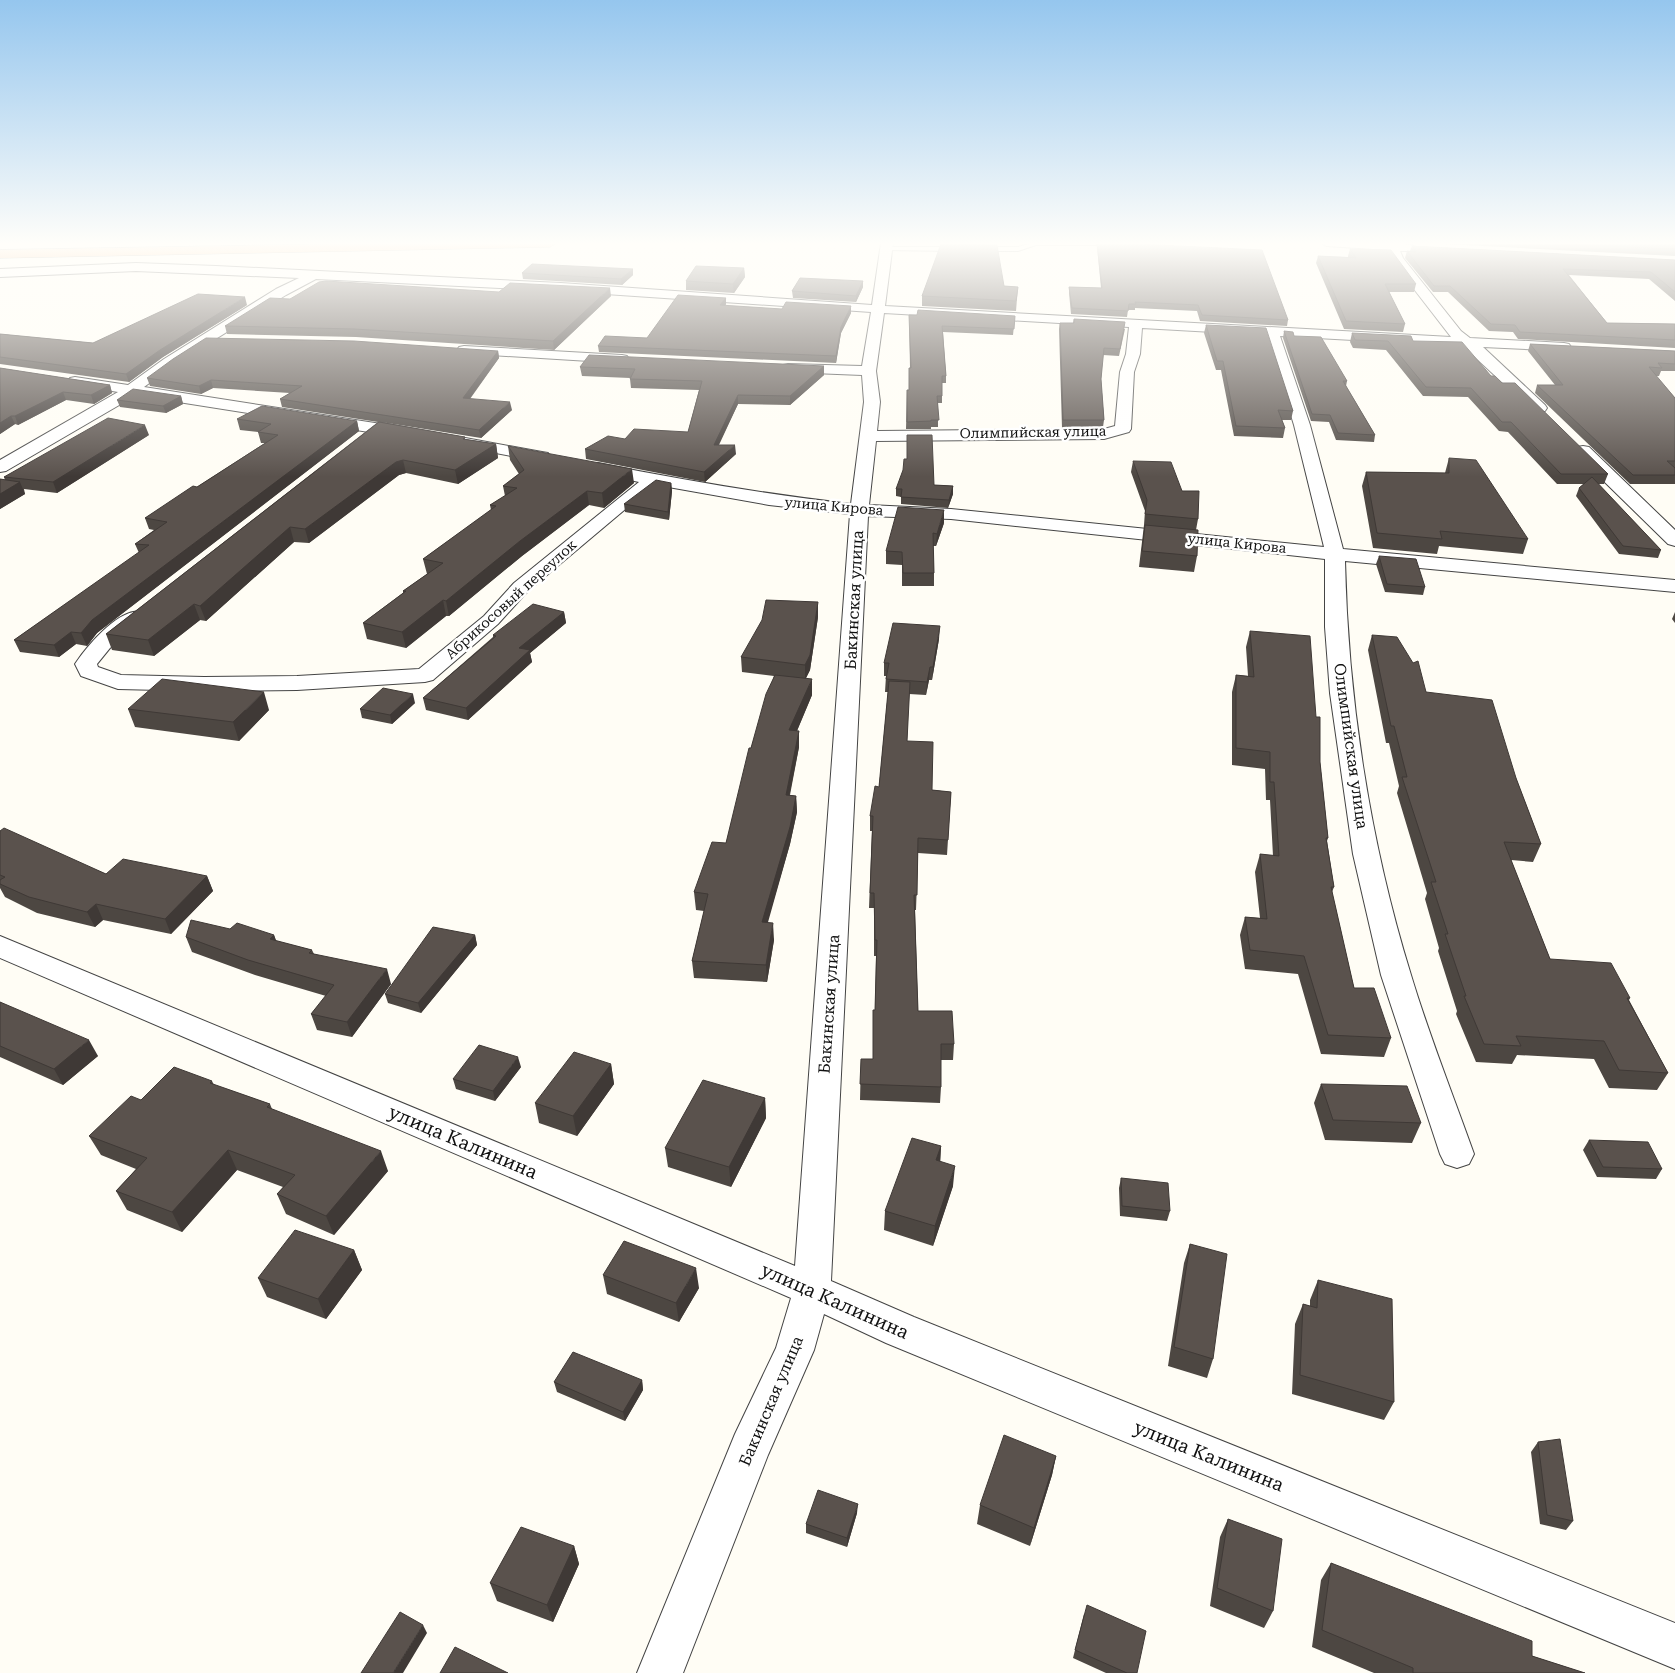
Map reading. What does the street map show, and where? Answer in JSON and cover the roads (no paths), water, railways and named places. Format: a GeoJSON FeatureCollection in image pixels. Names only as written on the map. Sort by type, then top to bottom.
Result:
{"type":"FeatureCollection","features":[{"type":"Feature","properties":{"kind":"street"},"geometry":{"type":"LineString","coordinates":[[0,467],[134,389],[157,369],[236,321]]}},
{"type":"Feature","properties":{"kind":"street","name":"Бакинская улица"},"geometry":{"type":"LineString","coordinates":[[660,1673],[750,1449],[795,1350],[812,1290],[859,510],[872,402],[869,372],[876,321]]}},
{"type":"Feature","properties":{"kind":"street"},"geometry":{"type":"LineString","coordinates":[[1089,321],[1577,348]]}},
{"type":"Feature","properties":{"kind":"street"},"geometry":{"type":"LineString","coordinates":[[1445,321],[1456,334],[1468,342],[1549,418]]}},
{"type":"Feature","properties":{"kind":"street","name":"Олимпийская улица"},"geometry":{"type":"LineString","coordinates":[[867,436],[1104,434],[1123,429],[1127,372],[1133,354],[1136,324]]}},
{"type":"Feature","properties":{"kind":"street","name":"Олимпийская улица"},"geometry":{"type":"LineString","coordinates":[[1272,332],[1302,425],[1335,554],[1336,627],[1341,693],[1366,854],[1396,975],[1457,1154]]}},
{"type":"Feature","properties":{"kind":"street"},"geometry":{"type":"LineString","coordinates":[[206,340],[228,341]]}},
{"type":"Feature","properties":{"kind":"street"},"geometry":{"type":"LineString","coordinates":[[453,349],[639,360]]}},
{"type":"Feature","properties":{"kind":"street"},"geometry":{"type":"LineString","coordinates":[[774,368],[869,372]]}},
{"type":"Feature","properties":{"kind":"street"},"geometry":{"type":"LineString","coordinates":[[55,378],[420,435]]}},
{"type":"Feature","properties":{"kind":"street"},"geometry":{"type":"LineString","coordinates":[[352,446],[377,428]]}},
{"type":"Feature","properties":{"kind":"street"},"geometry":{"type":"LineString","coordinates":[[440,438],[563,461]]}},
{"type":"Feature","properties":{"kind":"street"},"geometry":{"type":"LineString","coordinates":[[1570,438],[1675,540]]}},
{"type":"Feature","properties":{"kind":"street","name":"улица Кирова"},"geometry":{"type":"LineString","coordinates":[[581,465],[653,480],[769,500],[859,510],[951,514],[1335,554],[1675,586]]}},
{"type":"Feature","properties":{"kind":"street","name":"Абрикосовый переулок"},"geometry":{"type":"LineString","coordinates":[[152,603],[96,649],[86,664],[89,671],[118,682],[204,684],[297,683],[424,675],[491,620],[521,587],[629,497],[653,480]]}},
{"type":"Feature","properties":{"kind":"street","name":"улица Калинина"},"geometry":{"type":"LineString","coordinates":[[0,946],[945,1348],[1174,1443],[1457,1555],[1675,1646]]}}]}
